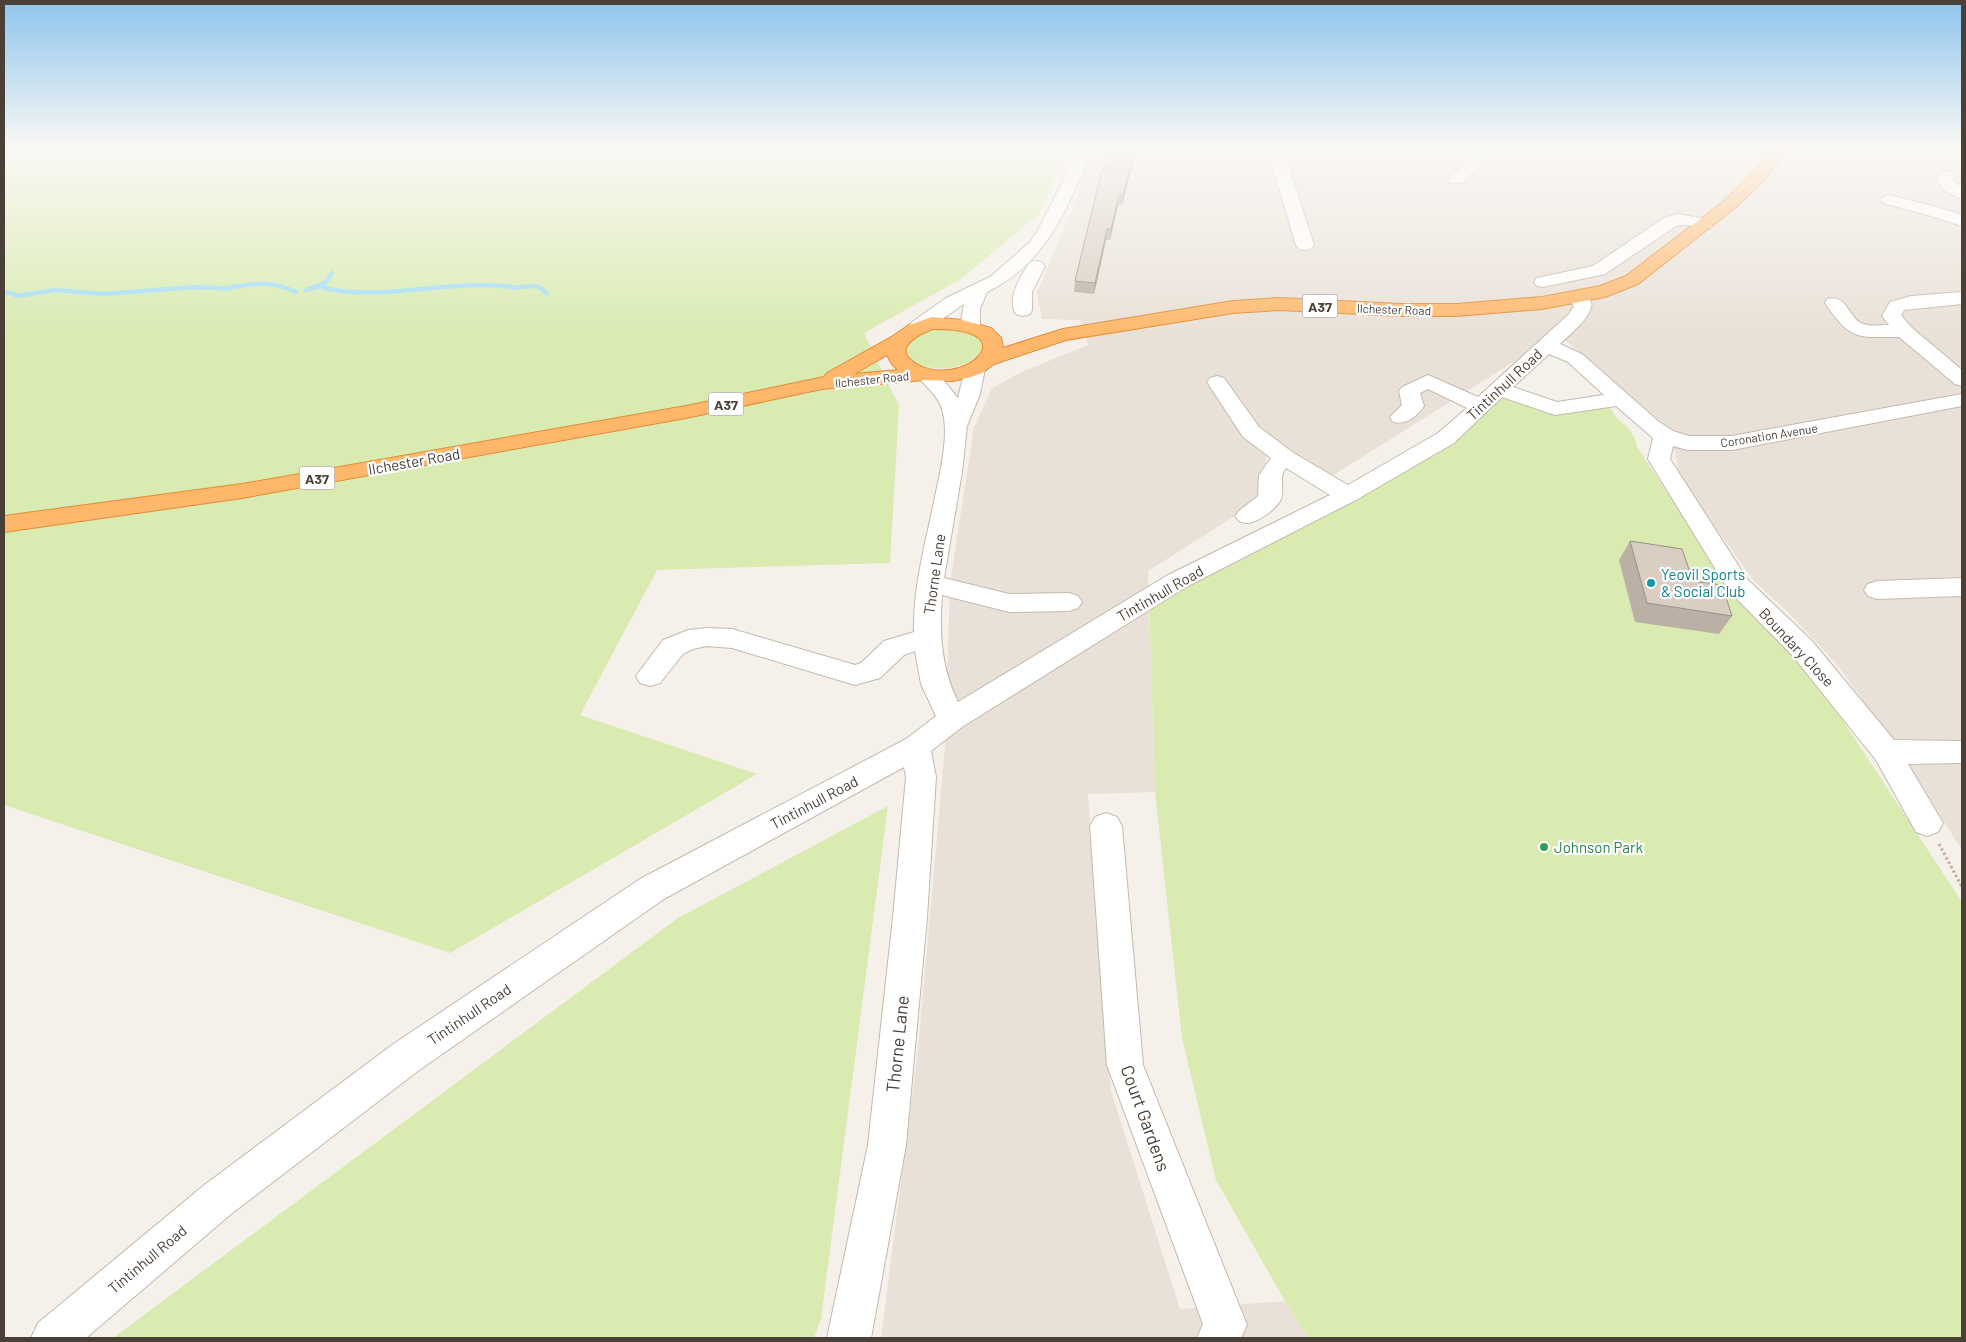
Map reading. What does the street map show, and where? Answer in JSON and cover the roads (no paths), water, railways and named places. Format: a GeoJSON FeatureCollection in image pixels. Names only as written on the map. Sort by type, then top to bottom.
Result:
{"type":"FeatureCollection","features":[{"type":"Feature","properties":{"kind":"highway","name":"Ilchester Road"},"geometry":{"type":"LineString","coordinates":[[982,364],[1064,335],[1200,311],[1246,306],[1296,305],[1448,310],[1518,306],[1578,298],[1613,289],[1632,280],[1721,211]]}},
{"type":"Feature","properties":{"kind":"highway","name":"A37"},"geometry":{"type":"LineString","coordinates":[[975,329],[941,323],[919,326],[906,333],[898,341],[896,354],[901,362],[910,369],[925,374],[956,374],[982,364]]}},
{"type":"Feature","properties":{"kind":"highway","name":"Ilchester Road"},"geometry":{"type":"LineString","coordinates":[[975,329],[1009,333],[1064,335]]}},
{"type":"Feature","properties":{"kind":"highway"},"geometry":{"type":"LineString","coordinates":[[975,329],[989,337],[994,346],[982,364]]}},
{"type":"Feature","properties":{"kind":"highway","name":"Ilchester Road"},"geometry":{"type":"LineString","coordinates":[[822,383],[898,341]]}},
{"type":"Feature","properties":{"kind":"highway","name":"Ilchester Road"},"geometry":{"type":"LineString","coordinates":[[4,524],[252,489],[686,412],[822,383],[925,374]]}},
{"type":"Feature","properties":{"kind":"street"},"geometry":{"type":"LineString","coordinates":[[919,326],[953,302],[996,281],[1021,260],[1045,233],[1056,211]]}},
{"type":"Feature","properties":{"kind":"street"},"geometry":{"type":"LineString","coordinates":[[1294,211],[1305,245]]}},
{"type":"Feature","properties":{"kind":"street"},"geometry":{"type":"LineString","coordinates":[[1932,211],[1962,221]]}},
{"type":"Feature","properties":{"kind":"street"},"geometry":{"type":"LineString","coordinates":[[1543,282],[1599,270],[1677,219],[1705,224]]}},
{"type":"Feature","properties":{"kind":"street"},"geometry":{"type":"LineString","coordinates":[[981,288],[1023,301],[1036,266]]}},
{"type":"Feature","properties":{"kind":"street"},"geometry":{"type":"LineString","coordinates":[[975,329],[971,308],[981,288]]}},
{"type":"Feature","properties":{"kind":"street","name":"Tintinhull Road"},"geometry":{"type":"LineString","coordinates":[[53,1338],[217,1200],[405,1058],[652,889],[916,747],[952,719],[1177,581],[1348,495],[1446,438],[1576,318],[1583,309],[1583,305],[1578,298]]}},
{"type":"Feature","properties":{"kind":"street"},"geometry":{"type":"LineString","coordinates":[[1962,298],[1911,302],[1897,306],[1891,316],[1904,332],[1962,380]]}},
{"type":"Feature","properties":{"kind":"street"},"geometry":{"type":"LineString","coordinates":[[1834,303],[1852,326],[1864,331],[1904,332]]}},
{"type":"Feature","properties":{"kind":"street","name":"Coronation Avenue"},"geometry":{"type":"LineString","coordinates":[[1546,345],[1575,358],[1650,426],[1665,436],[1687,443],[1732,443],[1962,400]]}},
{"type":"Feature","properties":{"kind":"street","name":"Thorne Lane"},"geometry":{"type":"LineString","coordinates":[[952,719],[935,684],[929,661],[927,615],[930,584],[951,472],[956,426],[982,364]]}},
{"type":"Feature","properties":{"kind":"street","name":"Thorne Lane"},"geometry":{"type":"LineString","coordinates":[[925,374],[950,402],[956,426]]}},
{"type":"Feature","properties":{"kind":"street"},"geometry":{"type":"LineString","coordinates":[[1401,417],[1413,406],[1409,391],[1428,381],[1480,406]]}},
{"type":"Feature","properties":{"kind":"street"},"geometry":{"type":"LineString","coordinates":[[1217,382],[1251,432],[1284,457],[1348,495]]}},
{"type":"Feature","properties":{"kind":"street"},"geometry":{"type":"LineString","coordinates":[[1499,388],[1555,409],[1621,399]]}},
{"type":"Feature","properties":{"kind":"street","name":"Boundary Close"},"geometry":{"type":"LineString","coordinates":[[1665,436],[1659,459],[1738,585],[1802,648],[1886,752],[1927,823]]}},
{"type":"Feature","properties":{"kind":"street"},"geometry":{"type":"LineString","coordinates":[[1247,516],[1261,507],[1270,498],[1268,480],[1271,470],[1284,457]]}},
{"type":"Feature","properties":{"kind":"street"},"geometry":{"type":"LineString","coordinates":[[930,584],[959,589],[1009,603],[1069,602]]}},
{"type":"Feature","properties":{"kind":"street"},"geometry":{"type":"LineString","coordinates":[[1877,590],[1962,587]]}},
{"type":"Feature","properties":{"kind":"street"},"geometry":{"type":"LineString","coordinates":[[650,676],[673,647],[688,640],[707,637],[732,639],[856,675],[870,671],[894,648],[928,637]]}},
{"type":"Feature","properties":{"kind":"street","name":"Thorne Lane"},"geometry":{"type":"LineString","coordinates":[[849,1338],[887,1145],[910,917],[921,777],[916,747]]}},
{"type":"Feature","properties":{"kind":"street"},"geometry":{"type":"LineString","coordinates":[[1886,752],[1962,752]]}},
{"type":"Feature","properties":{"kind":"street","name":"Court Gardens"},"geometry":{"type":"LineString","coordinates":[[1106,826],[1125,1065],[1225,1325],[1219,1338]]}},
{"type":"Feature","properties":{"kind":"waterway"},"geometry":{"type":"LineString","coordinates":[[318,286],[324,284],[332,273]]}},
{"type":"Feature","properties":{"kind":"waterway"},"geometry":{"type":"LineString","coordinates":[[4,293],[11,293],[17,296],[55,290],[104,294],[196,287],[223,289],[260,284],[277,285],[296,292]]}},
{"type":"Feature","properties":{"kind":"waterway"},"geometry":{"type":"LineString","coordinates":[[318,286],[340,291],[389,292],[488,285],[535,286],[541,288],[547,294]]}},
{"type":"Feature","properties":{"kind":"waterway"},"geometry":{"type":"LineString","coordinates":[[306,290],[318,286]]}},
{"type":"Feature","properties":{"kind":"place","name":"Yeovil Sports & Social Club"},"geometry":{"type":"Point","coordinates":[1651,583]}},
{"type":"Feature","properties":{"kind":"place","name":"Johnson Park"},"geometry":{"type":"Point","coordinates":[1544,847]}}]}
